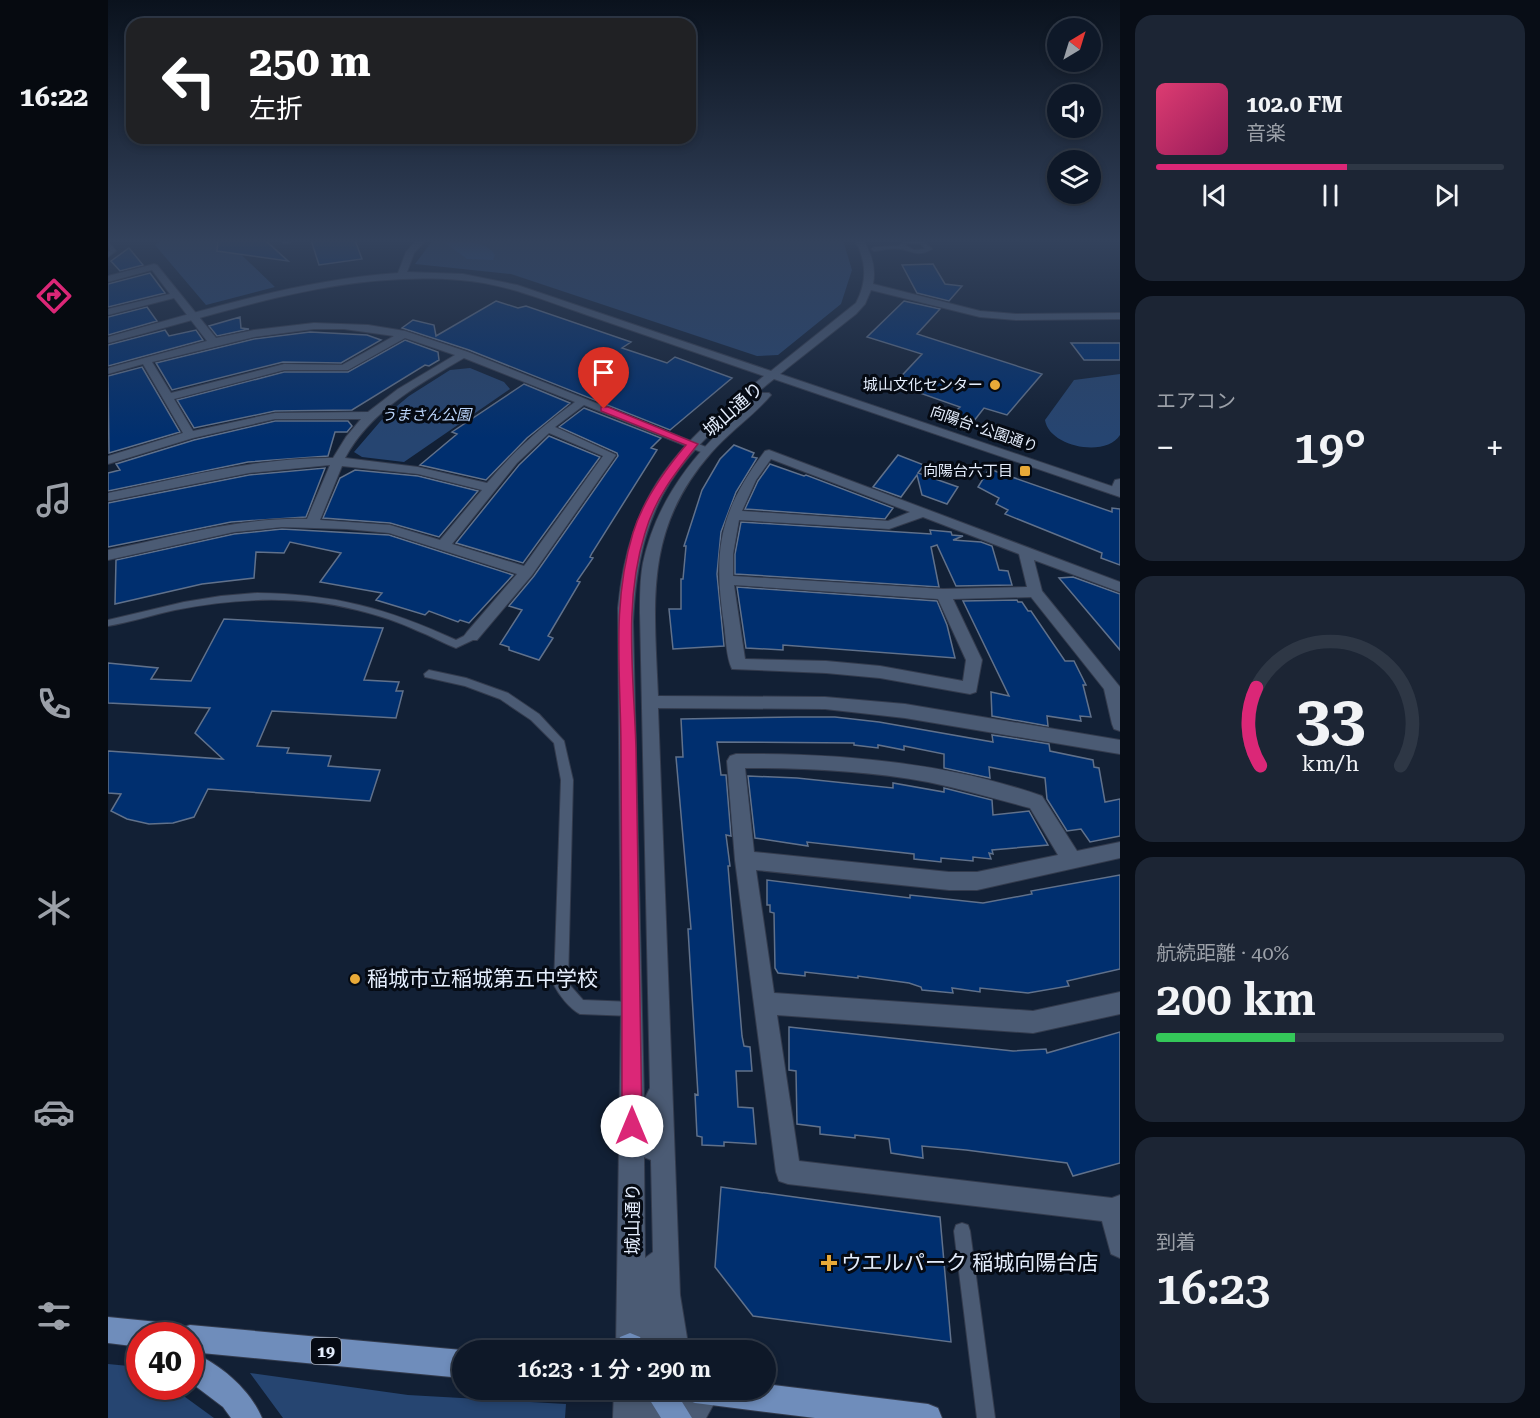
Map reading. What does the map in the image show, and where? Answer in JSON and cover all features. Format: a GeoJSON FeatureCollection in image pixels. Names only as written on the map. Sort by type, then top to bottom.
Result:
{"type":"FeatureCollection","features":[{"type":"Feature","properties":{"kind":"main road","name":"19"},"geometry":{"type":"LineString","coordinates":[[204,1339],[452,1363]]}},
{"type":"Feature","properties":{"kind":"main road"},"geometry":{"type":"LineString","coordinates":[[204,1375],[233,1397],[248,1418]]}},
{"type":"Feature","properties":{"kind":"main road"},"geometry":{"type":"LineString","coordinates":[[776,1399],[928,1418]]}},
{"type":"Feature","properties":{"kind":"main road"},"geometry":{"type":"LineString","coordinates":[[653,1418],[654,1400]]}},
{"type":"Feature","properties":{"kind":"street"},"geometry":{"type":"LineString","coordinates":[[108,312],[131,306]]}},
{"type":"Feature","properties":{"kind":"street"},"geometry":{"type":"LineString","coordinates":[[185,306],[213,341]]}},
{"type":"Feature","properties":{"kind":"street","name":"向陽台･公園通り"},"geometry":{"type":"LineString","coordinates":[[108,340],[238,306]]}},
{"type":"Feature","properties":{"kind":"street","name":"向陽台･公園通り"},"geometry":{"type":"LineString","coordinates":[[566,306],[1119,489]]}},
{"type":"Feature","properties":{"kind":"street","name":"城山通り"},"geometry":{"type":"LineString","coordinates":[[636,1340],[632,1291],[632,1009],[625,622],[627,587],[646,510],[672,468],[856,306]]}},
{"type":"Feature","properties":{"kind":"street"},"geometry":{"type":"LineString","coordinates":[[949,306],[980,314],[1016,317],[1120,316]]}},
{"type":"Feature","properties":{"kind":"street"},"geometry":{"type":"LineString","coordinates":[[108,371],[213,341],[292,328],[344,326],[405,334],[464,354],[699,446]]}},
{"type":"Feature","properties":{"kind":"street"},"geometry":{"type":"LineString","coordinates":[[167,397],[284,367],[344,368],[405,334]]}},
{"type":"Feature","properties":{"kind":"street"},"geometry":{"type":"LineString","coordinates":[[311,525],[349,440],[370,415],[401,392],[464,354]]}},
{"type":"Feature","properties":{"kind":"street"},"geometry":{"type":"LineString","coordinates":[[146,360],[190,435]]}},
{"type":"Feature","properties":{"kind":"street"},"geometry":{"type":"LineString","coordinates":[[444,544],[513,460],[547,428],[583,401]]}},
{"type":"Feature","properties":{"kind":"street"},"geometry":{"type":"LineString","coordinates":[[108,460],[190,435],[275,416],[370,415]]}},
{"type":"Feature","properties":{"kind":"street"},"geometry":{"type":"LineString","coordinates":[[472,636],[527,572],[610,455],[547,428]]}},
{"type":"Feature","properties":{"kind":"street","name":"城山通り"},"geometry":{"type":"LineString","coordinates":[[674,1340],[667,1285],[647,613],[650,564],[656,541],[672,501],[699,446]]}},
{"type":"Feature","properties":{"kind":"street"},"geometry":{"type":"LineString","coordinates":[[944,594],[974,660],[970,688],[880,672],[826,667],[738,665],[724,569],[733,515],[750,477],[769,454],[1120,587]]}},
{"type":"Feature","properties":{"kind":"street"},"geometry":{"type":"LineString","coordinates":[[108,497],[252,468],[298,463],[339,462],[414,469],[489,488]]}},
{"type":"Feature","properties":{"kind":"street"},"geometry":{"type":"LineString","coordinates":[[733,515],[889,525],[924,512]]}},
{"type":"Feature","properties":{"kind":"street"},"geometry":{"type":"LineString","coordinates":[[108,555],[234,528],[282,523],[346,525],[390,530],[444,544],[527,572]]}},
{"type":"Feature","properties":{"kind":"street"},"geometry":{"type":"LineString","coordinates":[[1025,550],[1035,592],[1116,688],[1120,724]]}},
{"type":"Feature","properties":{"kind":"street"},"geometry":{"type":"LineString","coordinates":[[726,580],[944,594],[1035,592]]}},
{"type":"Feature","properties":{"kind":"street"},"geometry":{"type":"LineString","coordinates":[[649,702],[837,704],[905,711],[1120,747]]}},
{"type":"Feature","properties":{"kind":"street"},"geometry":{"type":"LineString","coordinates":[[1072,861],[1036,802],[912,772],[858,766],[736,761],[745,860],[788,1172],[1116,1209],[1120,1245]]}},
{"type":"Feature","properties":{"kind":"street"},"geometry":{"type":"LineString","coordinates":[[745,860],[949,881],[978,881],[1120,850]]}},
{"type":"Feature","properties":{"kind":"street"},"geometry":{"type":"LineString","coordinates":[[764,1003],[1033,1022],[1120,1004]]}},
{"type":"Feature","properties":{"kind":"street"},"geometry":{"type":"LineString","coordinates":[[639,1340],[656,1278],[650,1118],[660,1081]]}},
{"type":"Feature","properties":{"kind":"street"},"geometry":{"type":"LineString","coordinates":[[637,1400],[653,1418]]}},
{"type":"Feature","properties":{"kind":"street"},"geometry":{"type":"LineString","coordinates":[[681,1400],[683,1418]]}},
{"type":"Feature","properties":{"kind":"street"},"geometry":{"type":"LineString","coordinates":[[688,1418],[703,1400]]}},
{"type":"Feature","properties":{"kind":"lane"},"geometry":{"type":"LineString","coordinates":[[108,623],[183,605],[230,598],[280,595],[330,599],[376,610],[420,626],[456,644],[472,636]]}},
{"type":"Feature","properties":{"kind":"lane"},"geometry":{"type":"LineString","coordinates":[[429,674],[466,682],[504,696],[535,717],[559,741],[567,780],[561,985],[580,1007],[632,1009]]}},
{"type":"Feature","properties":{"kind":"lane"},"geometry":{"type":"LineString","coordinates":[[962,1231],[986,1418]]}},
{"type":"Feature","properties":{"kind":"green space"},"geometry":{"type":"Polygon","coordinates":[[[608,306],[838,306],[778,355],[757,356],[608,306]]]}},
{"type":"Feature","properties":{"kind":"green space","name":"うまさん公園"},"geometry":{"type":"Polygon","coordinates":[[[470,368],[504,382],[510,389],[404,462],[362,457],[354,452],[385,416],[409,396],[450,370],[470,368]]]}},
{"type":"Feature","properties":{"kind":"green space"},"geometry":{"type":"Polygon","coordinates":[[[1120,374],[1120,435],[1113,442],[1103,446],[1079,446],[1056,437],[1049,429],[1045,420],[1074,380],[1120,374]]]}},
{"type":"Feature","properties":{"kind":"green space"},"geometry":{"type":"Polygon","coordinates":[[[108,1364],[126,1366],[126,1400],[189,1400],[214,1418],[108,1418],[108,1364]]]}},
{"type":"Feature","properties":{"kind":"green space"},"geometry":{"type":"Polygon","coordinates":[[[250,1373],[408,1395],[452,1398],[452,1400],[566,1404],[565,1418],[283,1418],[250,1373]]]}},
{"type":"Feature","properties":{"kind":"building"},"geometry":{"type":"Polygon","coordinates":[[[487,306],[518,308],[527,306],[631,342],[622,348],[667,363],[675,357],[732,378],[670,430],[469,350],[402,328],[413,320],[434,325],[436,336],[487,306]]]}},
{"type":"Feature","properties":{"kind":"building"},"geometry":{"type":"Polygon","coordinates":[[[899,306],[927,306],[940,309],[917,334],[1042,374],[1007,415],[984,408],[966,431],[943,423],[960,407],[894,384],[922,354],[867,337],[899,306]]]}},
{"type":"Feature","properties":{"kind":"building"},"geometry":{"type":"Polygon","coordinates":[[[147,307],[157,321],[108,335],[108,317],[147,307]]]}},
{"type":"Feature","properties":{"kind":"building"},"geometry":{"type":"Polygon","coordinates":[[[240,317],[241,328],[249,329],[217,336],[209,326],[240,317]]]}},
{"type":"Feature","properties":{"kind":"building"},"geometry":{"type":"Polygon","coordinates":[[[165,330],[169,336],[196,330],[203,340],[108,366],[108,345],[165,330]]]}},
{"type":"Feature","properties":{"kind":"building"},"geometry":{"type":"Polygon","coordinates":[[[310,332],[367,335],[381,340],[341,363],[283,362],[172,390],[156,363],[254,339],[310,332]]]}},
{"type":"Feature","properties":{"kind":"building"},"geometry":{"type":"Polygon","coordinates":[[[405,340],[438,352],[439,360],[429,366],[425,365],[352,410],[275,411],[194,428],[177,400],[284,372],[348,372],[405,340]]]}},
{"type":"Feature","properties":{"kind":"building"},"geometry":{"type":"Polygon","coordinates":[[[1071,343],[1120,343],[1120,360],[1084,360],[1071,343]]]}},
{"type":"Feature","properties":{"kind":"building"},"geometry":{"type":"Polygon","coordinates":[[[142,367],[180,432],[109,453],[108,376],[142,367]]]}},
{"type":"Feature","properties":{"kind":"building"},"geometry":{"type":"Polygon","coordinates":[[[524,384],[570,403],[527,438],[486,480],[420,465],[457,434],[452,432],[524,384]]]}},
{"type":"Feature","properties":{"kind":"building"},"geometry":{"type":"Polygon","coordinates":[[[584,408],[661,438],[651,448],[657,450],[592,553],[590,557],[593,558],[577,581],[580,582],[548,636],[553,638],[539,660],[509,650],[509,647],[500,644],[522,610],[509,606],[534,576],[618,456],[617,453],[559,427],[584,408]]]}},
{"type":"Feature","properties":{"kind":"building"},"geometry":{"type":"Polygon","coordinates":[[[275,421],[348,421],[352,426],[347,432],[335,432],[328,456],[248,462],[108,491],[108,473],[120,470],[116,464],[194,440],[275,421]]]}},
{"type":"Feature","properties":{"kind":"building"},"geometry":{"type":"Polygon","coordinates":[[[549,436],[600,457],[523,563],[456,543],[519,465],[549,436]]]}},
{"type":"Feature","properties":{"kind":"building"},"geometry":{"type":"Polygon","coordinates":[[[734,445],[754,453],[752,457],[757,458],[736,492],[721,532],[717,574],[724,646],[673,649],[669,609],[681,609],[681,579],[683,579],[686,546],[684,546],[702,490],[720,459],[734,445]]]}},
{"type":"Feature","properties":{"kind":"building"},"geometry":{"type":"Polygon","coordinates":[[[898,455],[924,465],[918,473],[958,487],[947,504],[922,495],[917,475],[901,497],[873,487],[898,455]]]}},
{"type":"Feature","properties":{"kind":"building"},"geometry":{"type":"Polygon","coordinates":[[[770,464],[893,508],[885,519],[745,509],[758,481],[770,464]]]}},
{"type":"Feature","properties":{"kind":"building"},"geometry":{"type":"Polygon","coordinates":[[[325,468],[306,517],[231,522],[108,547],[108,503],[249,475],[325,468]]]}},
{"type":"Feature","properties":{"kind":"building"},"geometry":{"type":"Polygon","coordinates":[[[989,469],[1112,512],[1112,508],[1120,509],[1120,565],[1101,558],[1102,553],[1005,514],[1008,510],[996,504],[999,498],[978,487],[989,469]]]}},
{"type":"Feature","properties":{"kind":"building"},"geometry":{"type":"Polygon","coordinates":[[[355,470],[418,476],[478,491],[439,537],[390,523],[323,518],[340,478],[355,470]]]}},
{"type":"Feature","properties":{"kind":"building"},"geometry":{"type":"Polygon","coordinates":[[[741,522],[931,534],[930,530],[951,532],[952,535],[963,536],[953,540],[981,542],[992,546],[999,570],[1008,571],[1012,585],[956,586],[937,545],[931,547],[939,587],[735,574],[735,554],[741,522]]]}},
{"type":"Feature","properties":{"kind":"building"},"geometry":{"type":"Polygon","coordinates":[[[282,529],[389,535],[513,575],[469,623],[460,620],[458,622],[429,611],[425,615],[376,600],[382,593],[320,582],[341,553],[290,542],[284,553],[256,552],[254,578],[202,584],[115,604],[116,560],[234,534],[282,529]]]}},
{"type":"Feature","properties":{"kind":"building"},"geometry":{"type":"Polygon","coordinates":[[[1073,577],[1120,594],[1120,650],[1059,578],[1073,577]]]}},
{"type":"Feature","properties":{"kind":"building"},"geometry":{"type":"Polygon","coordinates":[[[737,587],[937,601],[947,625],[955,658],[783,645],[783,650],[746,648],[737,587]]]}},
{"type":"Feature","properties":{"kind":"building"},"geometry":{"type":"Polygon","coordinates":[[[1017,600],[1022,602],[1028,611],[1031,611],[1065,661],[1074,661],[1086,685],[1083,685],[1091,717],[1080,716],[1081,721],[1047,716],[1048,726],[992,716],[991,692],[1009,696],[963,601],[1017,600]]]}},
{"type":"Feature","properties":{"kind":"building"},"geometry":{"type":"Polygon","coordinates":[[[224,619],[383,628],[364,680],[399,682],[396,691],[403,691],[396,718],[272,711],[257,746],[289,748],[287,753],[331,756],[328,766],[380,770],[370,801],[208,789],[194,817],[173,823],[149,824],[127,819],[111,811],[121,794],[108,793],[108,751],[223,759],[195,733],[210,708],[108,703],[108,663],[158,668],[151,679],[191,681],[224,619]]]}},
{"type":"Feature","properties":{"kind":"building"},"geometry":{"type":"Polygon","coordinates":[[[835,717],[879,722],[993,742],[992,735],[1049,744],[1050,751],[1093,760],[1094,767],[1099,768],[1105,802],[1120,799],[1120,836],[1090,842],[1081,829],[1067,831],[1047,799],[1045,778],[989,767],[990,778],[944,768],[944,754],[904,746],[904,750],[878,745],[878,748],[854,745],[854,743],[717,742],[721,775],[726,775],[731,836],[726,835],[742,1036],[744,1046],[750,1047],[752,1071],[736,1071],[738,1107],[753,1108],[756,1144],[724,1142],[724,1146],[702,1145],[702,1137],[697,1136],[695,1094],[698,1095],[688,929],[691,929],[676,757],[683,757],[681,719],[835,717]]]}},
{"type":"Feature","properties":{"kind":"building"},"geometry":{"type":"Polygon","coordinates":[[[748,776],[797,778],[893,788],[893,783],[944,792],[944,788],[992,800],[993,815],[1029,811],[1048,845],[992,850],[993,854],[989,853],[991,859],[973,857],[973,861],[941,858],[941,862],[914,859],[914,854],[807,842],[808,846],[755,838],[748,776]]]}},
{"type":"Feature","properties":{"kind":"building"},"geometry":{"type":"Polygon","coordinates":[[[1120,875],[1120,969],[1067,981],[1069,986],[1028,993],[980,988],[980,992],[952,988],[953,993],[922,990],[921,987],[909,983],[858,976],[858,978],[805,972],[805,976],[778,973],[775,968],[774,913],[770,912],[770,905],[767,905],[767,880],[910,898],[910,895],[983,903],[1032,894],[1031,891],[1120,875]]]}},
{"type":"Feature","properties":{"kind":"building"},"geometry":{"type":"Polygon","coordinates":[[[789,1027],[1013,1051],[1046,1049],[1047,1053],[1120,1032],[1120,1163],[1073,1176],[1067,1163],[922,1146],[923,1158],[891,1153],[889,1139],[820,1134],[820,1127],[797,1124],[796,1071],[789,1070],[789,1027]]]}},
{"type":"Feature","properties":{"kind":"building"},"geometry":{"type":"Polygon","coordinates":[[[721,1187],[940,1217],[951,1342],[753,1316],[715,1267],[721,1187]]]}},
{"type":"Feature","properties":{"kind":"place","name":"城山文化センター"},"geometry":{"type":"Point","coordinates":[995,385]}},
{"type":"Feature","properties":{"kind":"place","name":"向陽台六丁目"},"geometry":{"type":"Point","coordinates":[1025,471]}},
{"type":"Feature","properties":{"kind":"place","name":"稲城市立稲城第五中学校"},"geometry":{"type":"Point","coordinates":[355,979]}},
{"type":"Feature","properties":{"kind":"place","name":"ウエルパーク 稲城向陽台店"},"geometry":{"type":"Point","coordinates":[829,1263]}},
{"type":"Feature","properties":{"kind":"route"},"geometry":{"type":"LineString","coordinates":[[604,409],[693,444],[672,468],[646,510],[633,554],[627,587],[625,622],[628,702],[632,1126]]}}]}
